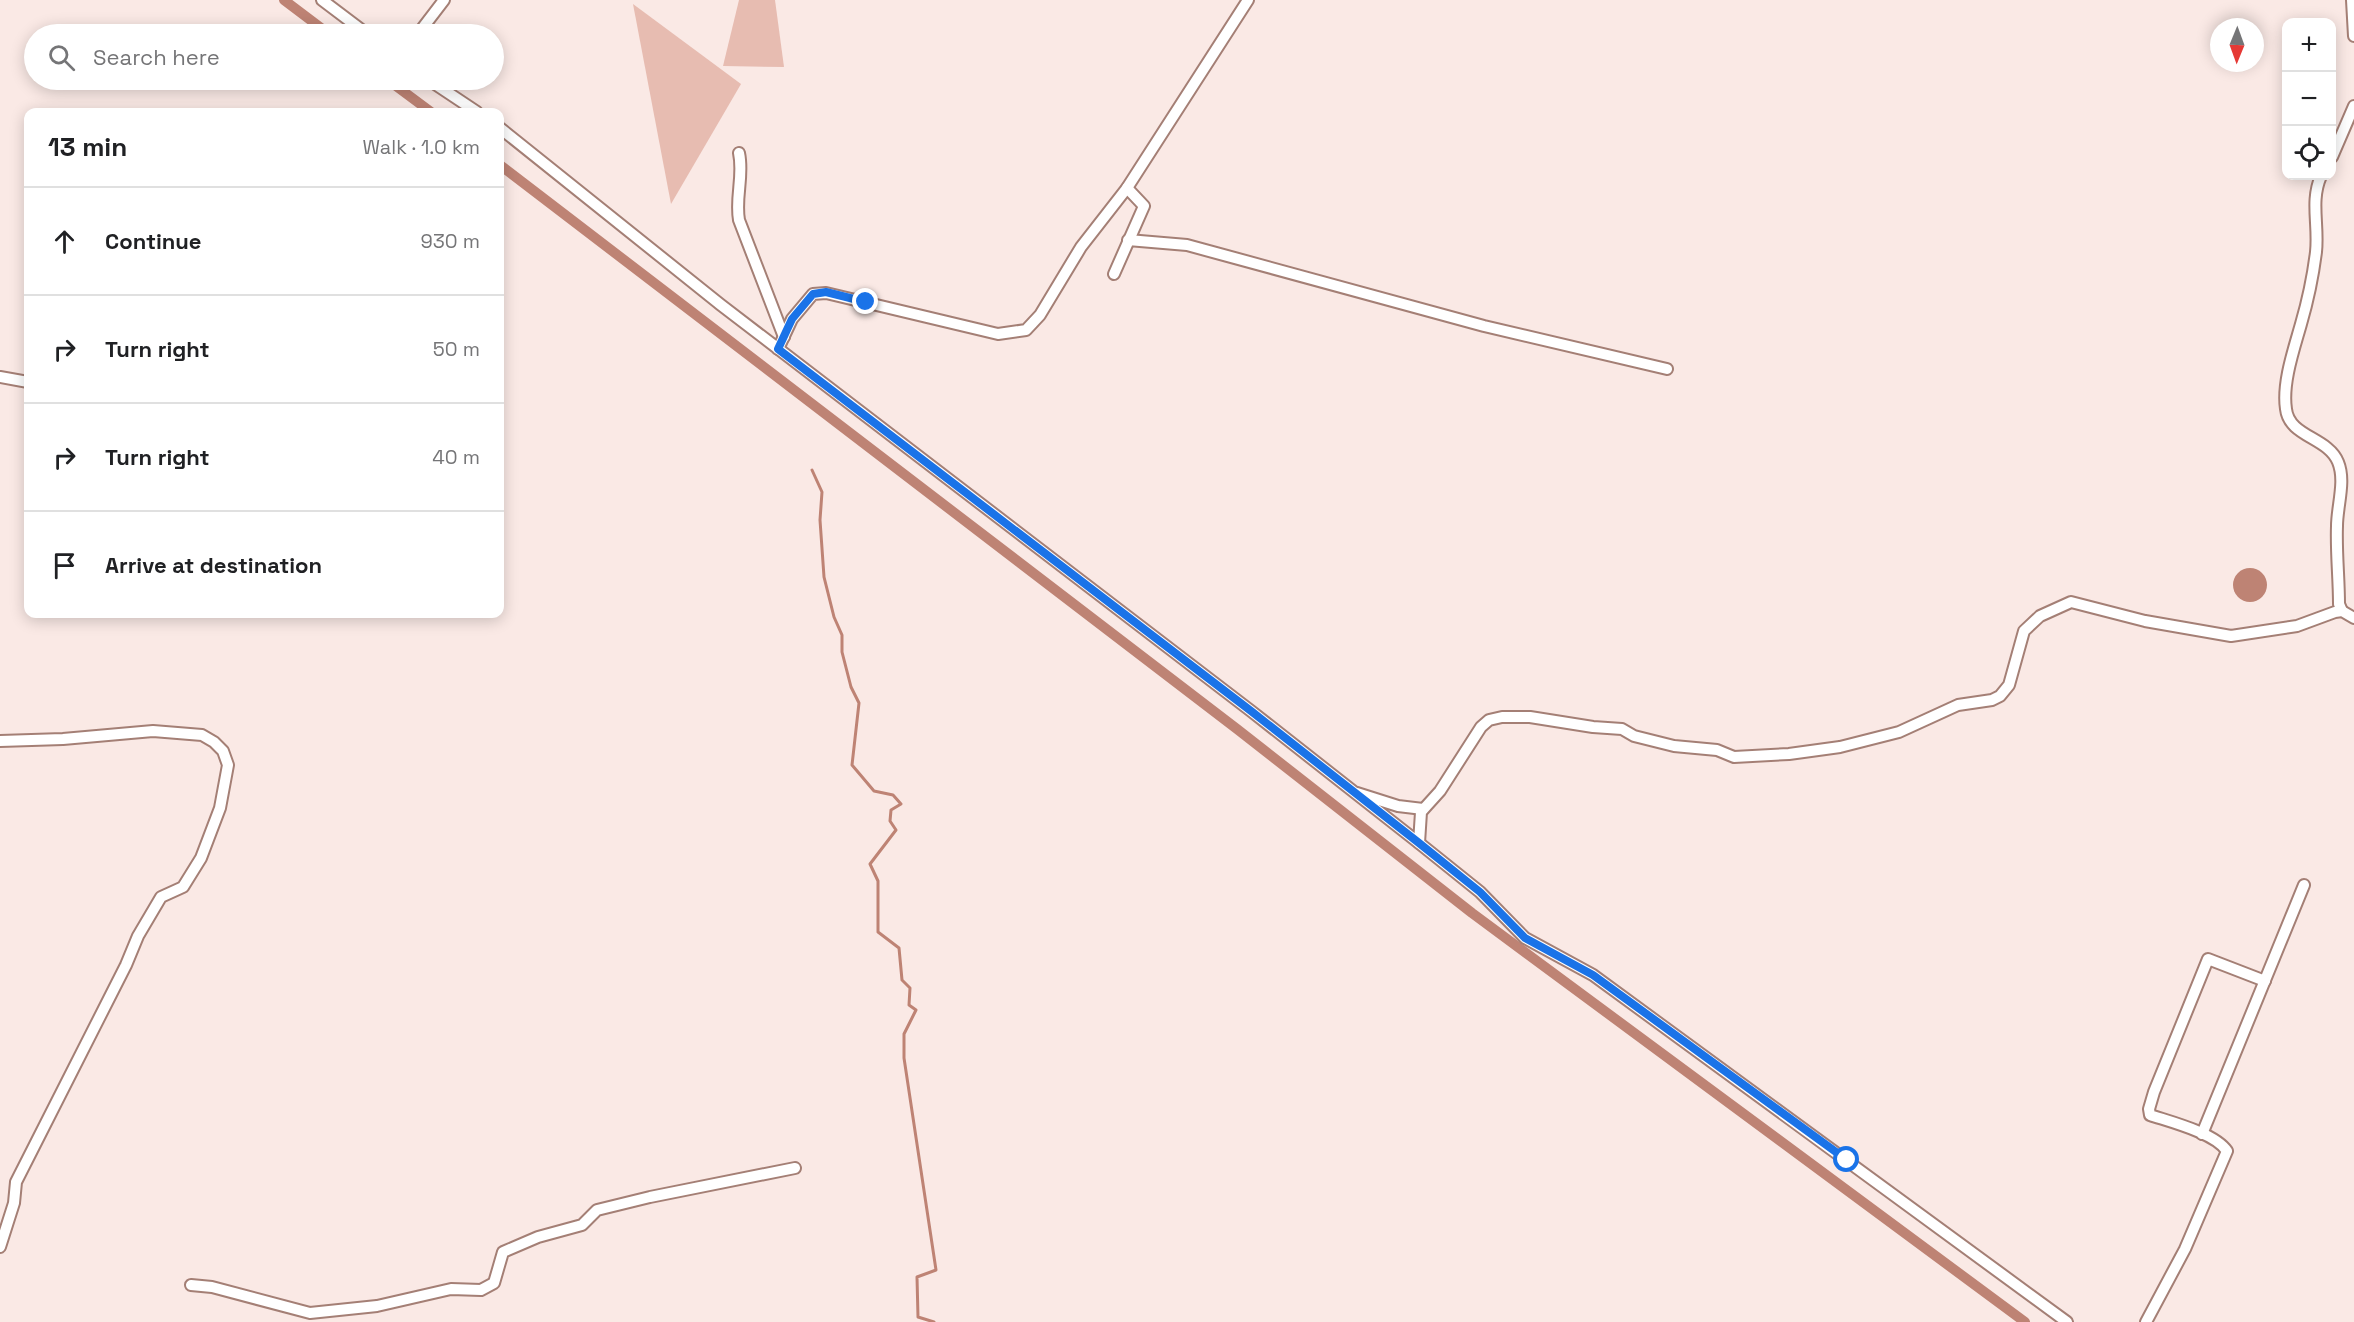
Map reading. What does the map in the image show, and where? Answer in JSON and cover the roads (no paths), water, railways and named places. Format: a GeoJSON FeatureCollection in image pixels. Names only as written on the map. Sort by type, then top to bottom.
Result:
{"type":"FeatureCollection","features":[{"type":"Feature","properties":{"kind":"street"},"geometry":{"type":"LineString","coordinates":[[322,0],[354,24]]}},
{"type":"Feature","properties":{"kind":"street"},"geometry":{"type":"LineString","coordinates":[[426,24],[444,0]]}},
{"type":"Feature","properties":{"kind":"street"},"geometry":{"type":"LineString","coordinates":[[778,349],[792,319],[813,294],[826,292],[998,334],[1026,330],[1040,315],[1081,247],[1127,188],[1248,0]]}},
{"type":"Feature","properties":{"kind":"street"},"geometry":{"type":"LineString","coordinates":[[2352,0],[2354,36]]}},
{"type":"Feature","properties":{"kind":"street"},"geometry":{"type":"LineString","coordinates":[[444,90],[471,108]]}},
{"type":"Feature","properties":{"kind":"street"},"geometry":{"type":"LineString","coordinates":[[2336,146],[2354,106]]}},
{"type":"Feature","properties":{"kind":"street"},"geometry":{"type":"LineString","coordinates":[[504,131],[778,349],[1251,711],[1419,843],[1480,892],[1525,938],[1593,975],[2067,1322]]}},
{"type":"Feature","properties":{"kind":"street"},"geometry":{"type":"LineString","coordinates":[[739,153],[742,167],[737,201],[739,220],[784,337]]}},
{"type":"Feature","properties":{"kind":"street"},"geometry":{"type":"LineString","coordinates":[[2320,180],[2315,195],[2317,242],[2314,264],[2291,359],[2285,407],[2291,422],[2299,430],[2316,438],[2332,452],[2340,467],[2337,527],[2342,611]]}},
{"type":"Feature","properties":{"kind":"street"},"geometry":{"type":"LineString","coordinates":[[1114,274],[1144,206],[1127,188]]}},
{"type":"Feature","properties":{"kind":"street"},"geometry":{"type":"LineString","coordinates":[[1128,240],[1187,245],[1484,326],[1667,369]]}},
{"type":"Feature","properties":{"kind":"street"},"geometry":{"type":"LineString","coordinates":[[0,376],[24,381]]}},
{"type":"Feature","properties":{"kind":"street"},"geometry":{"type":"LineString","coordinates":[[1419,843],[1419,822],[1424,809],[1458,767],[1481,727],[1489,720],[1496,718],[1530,717],[1622,729],[1634,736],[1674,746],[1717,750],[1734,757],[1789,754],[1840,747],[1899,732],[1945,709],[1970,702],[1992,700],[2000,696],[2009,685],[2024,631],[2040,616],[2064,603],[2071,602],[2145,621],[2231,636],[2285,628],[2342,611],[2354,618]]}},
{"type":"Feature","properties":{"kind":"street"},"geometry":{"type":"LineString","coordinates":[[0,741],[153,731],[202,735],[223,751],[228,765],[220,808],[201,858],[183,887],[161,897],[138,936],[126,965],[16,1182],[14,1203],[0,1247]]}},
{"type":"Feature","properties":{"kind":"street"},"geometry":{"type":"LineString","coordinates":[[1350,790],[1398,806],[1424,809]]}},
{"type":"Feature","properties":{"kind":"street"},"geometry":{"type":"LineString","coordinates":[[2202,1134],[2304,885]]}},
{"type":"Feature","properties":{"kind":"street"},"geometry":{"type":"LineString","coordinates":[[2146,1322],[2185,1249],[2227,1151],[2223,1145],[2202,1134],[2150,1115],[2149,1109],[2154,1092],[2208,959],[2265,981]]}},
{"type":"Feature","properties":{"kind":"street"},"geometry":{"type":"LineString","coordinates":[[191,1285],[212,1287],[310,1313],[377,1306],[452,1289],[481,1290],[494,1283],[502,1252],[531,1239],[582,1225],[597,1210],[795,1168]]}},
{"type":"Feature","properties":{"kind":"waterway"},"geometry":{"type":"LineString","coordinates":[[284,0],[316,24]]}},
{"type":"Feature","properties":{"kind":"waterway"},"geometry":{"type":"LineString","coordinates":[[401,90],[426,108]]}},
{"type":"Feature","properties":{"kind":"waterway"},"geometry":{"type":"LineString","coordinates":[[504,168],[1237,729],[1472,913],[2025,1322]]}},
{"type":"Feature","properties":{"kind":"waterway"},"geometry":{"type":"LineString","coordinates":[[812,470],[822,492],[820,520],[824,577],[834,617],[842,635],[842,652],[851,687],[859,703],[852,765],[874,791],[893,795],[901,804],[891,810],[890,821],[896,830],[870,864],[878,881],[878,932],[899,948],[902,980],[910,988],[909,1005],[916,1010],[904,1034],[904,1058],[936,1270],[917,1277],[918,1317],[934,1322]]}}]}
